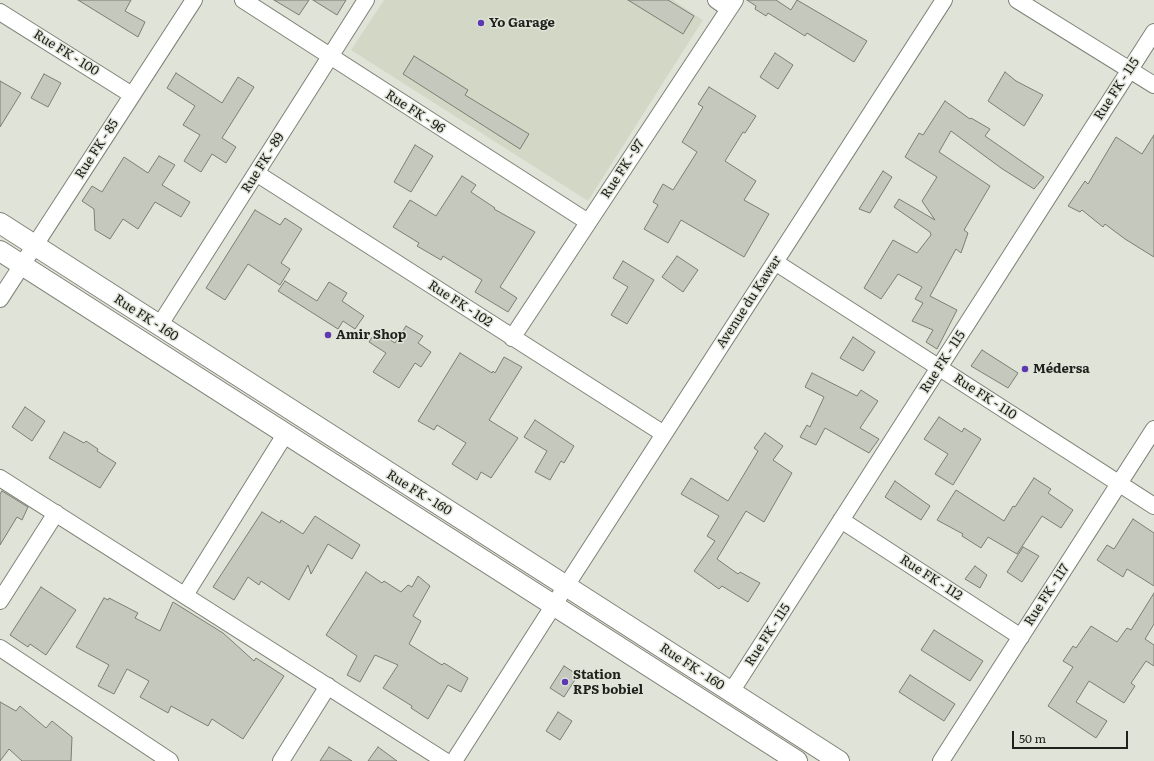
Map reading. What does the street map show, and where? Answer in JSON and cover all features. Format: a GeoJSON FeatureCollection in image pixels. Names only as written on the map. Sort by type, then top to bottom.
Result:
{"type":"FeatureCollection","features":[{"type":"Feature","properties":{"kind":"main road","name":"Rue FK - 160"},"geometry":{"type":"LineString","coordinates":[[0,223],[838,761]]}},
{"type":"Feature","properties":{"kind":"main road","name":"Rue FK - 160"},"geometry":{"type":"LineString","coordinates":[[0,251],[554,604],[797,761]]}},
{"type":"Feature","properties":{"kind":"street"},"geometry":{"type":"LineString","coordinates":[[0,6],[4,0]]}},
{"type":"Feature","properties":{"kind":"street","name":"Rue FK - 85"},"geometry":{"type":"LineString","coordinates":[[0,299],[194,0]]}},
{"type":"Feature","properties":{"kind":"street","name":"Rue FK - 96"},"geometry":{"type":"LineString","coordinates":[[242,0],[588,222]]}},
{"type":"Feature","properties":{"kind":"street","name":"Rue FK - 89"},"geometry":{"type":"LineString","coordinates":[[159,326],[366,0]]}},
{"type":"Feature","properties":{"kind":"street","name":"Avenue du Kawar"},"geometry":{"type":"LineString","coordinates":[[454,761],[944,0]]}},
{"type":"Feature","properties":{"kind":"street"},"geometry":{"type":"LineString","coordinates":[[1017,0],[1154,85]]}},
{"type":"Feature","properties":{"kind":"street","name":"Rue FK - 97"},"geometry":{"type":"LineString","coordinates":[[512,338],[588,222],[727,3]]}},
{"type":"Feature","properties":{"kind":"street","name":"Rue FK - 100"},"geometry":{"type":"LineString","coordinates":[[0,12],[132,95]]}},
{"type":"Feature","properties":{"kind":"street","name":"Rue FK - 115"},"geometry":{"type":"LineString","coordinates":[[731,692],[1154,32]]}},
{"type":"Feature","properties":{"kind":"street","name":"Rue FK - 102"},"geometry":{"type":"LineString","coordinates":[[256,173],[664,434]]}},
{"type":"Feature","properties":{"kind":"street","name":"Rue FK - 110"},"geometry":{"type":"LineString","coordinates":[[775,262],[1154,506]]}},
{"type":"Feature","properties":{"kind":"street","name":"Rue FK - 117"},"geometry":{"type":"LineString","coordinates":[[941,761],[1154,429]]}},
{"type":"Feature","properties":{"kind":"street"},"geometry":{"type":"LineString","coordinates":[[185,595],[286,433]]}},
{"type":"Feature","properties":{"kind":"street"},"geometry":{"type":"LineString","coordinates":[[0,478],[445,761]]}},
{"type":"Feature","properties":{"kind":"street"},"geometry":{"type":"LineString","coordinates":[[0,600],[56,513]]}},
{"type":"Feature","properties":{"kind":"street","name":"Rue FK - 112"},"geometry":{"type":"LineString","coordinates":[[841,520],[1020,637]]}},
{"type":"Feature","properties":{"kind":"street"},"geometry":{"type":"LineString","coordinates":[[0,648],[170,761]]}},
{"type":"Feature","properties":{"kind":"street"},"geometry":{"type":"LineString","coordinates":[[281,761],[328,686]]}},
{"type":"Feature","properties":{"kind":"shaded area"},"geometry":{"type":"Polygon","coordinates":[[[384,0],[673,0],[703,20],[588,201],[351,50],[384,0]]]}},
{"type":"Feature","properties":{"kind":"building"},"geometry":{"type":"Polygon","coordinates":[[[78,0],[131,0],[125,11],[145,22],[138,37],[78,0]]]}},
{"type":"Feature","properties":{"kind":"building"},"geometry":{"type":"Polygon","coordinates":[[[274,0],[309,0],[299,15],[274,0]]]}},
{"type":"Feature","properties":{"kind":"building"},"geometry":{"type":"Polygon","coordinates":[[[313,0],[346,0],[337,15],[313,0]]]}},
{"type":"Feature","properties":{"kind":"building"},"geometry":{"type":"Polygon","coordinates":[[[628,0],[668,0],[694,16],[683,34],[628,0]]]}},
{"type":"Feature","properties":{"kind":"building"},"geometry":{"type":"Polygon","coordinates":[[[747,0],[776,0],[791,10],[797,0],[867,41],[854,62],[807,33],[805,36],[768,13],[766,16],[755,9],[756,6],[747,0]]]}},
{"type":"Feature","properties":{"kind":"building"},"geometry":{"type":"Polygon","coordinates":[[[775,53],[793,65],[778,89],[760,77],[775,53]]]}},
{"type":"Feature","properties":{"kind":"building"},"geometry":{"type":"Polygon","coordinates":[[[414,56],[468,90],[465,95],[529,134],[520,149],[403,74],[414,56]]]}},
{"type":"Feature","properties":{"kind":"building"},"geometry":{"type":"Polygon","coordinates":[[[1005,72],[1016,81],[1043,95],[1024,126],[988,101],[1005,72]]]}},
{"type":"Feature","properties":{"kind":"building"},"geometry":{"type":"Polygon","coordinates":[[[176,73],[222,103],[238,77],[254,87],[222,138],[236,147],[226,163],[212,154],[201,172],[184,161],[200,135],[183,125],[195,106],[167,88],[176,73]]]}},
{"type":"Feature","properties":{"kind":"building"},"geometry":{"type":"Polygon","coordinates":[[[44,74],[61,83],[48,107],[31,98],[44,74]]]}},
{"type":"Feature","properties":{"kind":"building"},"geometry":{"type":"Polygon","coordinates":[[[0,81],[21,93],[0,127],[0,81]]]}},
{"type":"Feature","properties":{"kind":"building"},"geometry":{"type":"Polygon","coordinates":[[[709,87],[756,116],[745,133],[743,132],[725,161],[756,181],[744,200],[769,214],[744,257],[681,220],[668,243],[644,229],[658,205],[653,202],[663,184],[673,190],[697,152],[682,142],[703,107],[698,104],[709,87]]]}},
{"type":"Feature","properties":{"kind":"building"},"geometry":{"type":"Polygon","coordinates":[[[945,101],[970,119],[971,118],[990,129],[985,136],[1044,177],[1034,189],[1001,168],[951,131],[939,152],[990,186],[964,230],[968,233],[961,253],[956,249],[930,296],[957,310],[937,349],[926,342],[933,330],[912,321],[923,303],[915,299],[922,287],[898,274],[881,299],[864,288],[893,240],[917,253],[931,235],[930,232],[894,207],[899,199],[935,220],[922,201],[937,177],[905,157],[919,133],[923,135],[945,101]]]}},
{"type":"Feature","properties":{"kind":"building"},"geometry":{"type":"Polygon","coordinates":[[[1154,135],[1154,257],[1125,239],[1105,224],[1103,227],[1082,210],[1080,212],[1068,206],[1085,181],[1088,184],[1116,137],[1142,154],[1154,135]]]}},
{"type":"Feature","properties":{"kind":"building"},"geometry":{"type":"Polygon","coordinates":[[[415,145],[433,156],[411,192],[394,182],[415,145]]]}},
{"type":"Feature","properties":{"kind":"building"},"geometry":{"type":"Polygon","coordinates":[[[159,156],[175,165],[162,185],[190,202],[181,217],[155,202],[138,229],[123,219],[110,239],[95,230],[94,209],[82,201],[92,186],[102,192],[124,157],[148,173],[159,156]]]}},
{"type":"Feature","properties":{"kind":"building"},"geometry":{"type":"Polygon","coordinates":[[[883,171],[892,177],[870,213],[859,209],[883,171]]]}},
{"type":"Feature","properties":{"kind":"building"},"geometry":{"type":"Polygon","coordinates":[[[462,176],[476,185],[471,192],[495,208],[494,209],[535,232],[500,287],[517,298],[508,312],[475,292],[482,280],[443,256],[441,260],[417,246],[419,243],[393,227],[410,200],[436,216],[462,176]]]}},
{"type":"Feature","properties":{"kind":"building"},"geometry":{"type":"Polygon","coordinates":[[[255,210],[280,225],[285,218],[302,229],[281,263],[290,269],[280,285],[248,264],[225,300],[206,288],[255,210]]]}},
{"type":"Feature","properties":{"kind":"building"},"geometry":{"type":"Polygon","coordinates":[[[677,256],[698,270],[683,292],[662,277],[677,256]]]}},
{"type":"Feature","properties":{"kind":"building"},"geometry":{"type":"Polygon","coordinates":[[[623,261],[654,280],[627,324],[611,315],[628,287],[613,278],[623,261]]]}},
{"type":"Feature","properties":{"kind":"building"},"geometry":{"type":"Polygon","coordinates":[[[285,281],[317,301],[329,282],[347,293],[342,301],[364,316],[355,329],[343,321],[338,329],[278,291],[285,281]]]}},
{"type":"Feature","properties":{"kind":"building"},"geometry":{"type":"Polygon","coordinates":[[[406,326],[423,336],[418,343],[431,352],[421,367],[415,363],[399,388],[373,372],[386,353],[369,342],[376,331],[395,343],[406,326]]]}},
{"type":"Feature","properties":{"kind":"building"},"geometry":{"type":"Polygon","coordinates":[[[853,337],[875,352],[863,371],[840,358],[853,337]]]}},
{"type":"Feature","properties":{"kind":"building"},"geometry":{"type":"Polygon","coordinates":[[[982,350],[1018,373],[1008,388],[971,366],[982,350]]]}},
{"type":"Feature","properties":{"kind":"building"},"geometry":{"type":"Polygon","coordinates":[[[460,353],[492,373],[493,371],[495,373],[504,357],[522,367],[489,420],[518,438],[491,478],[481,472],[477,480],[452,464],[466,443],[437,425],[434,430],[418,421],[460,353]]]}},
{"type":"Feature","properties":{"kind":"building"},"geometry":{"type":"Polygon","coordinates":[[[812,373],[857,396],[861,390],[878,401],[860,428],[879,439],[869,453],[825,428],[816,445],[800,437],[807,425],[810,427],[824,397],[805,387],[812,373]]]}},
{"type":"Feature","properties":{"kind":"building"},"geometry":{"type":"Polygon","coordinates":[[[25,407],[45,421],[32,441],[12,427],[25,407]]]}},
{"type":"Feature","properties":{"kind":"building"},"geometry":{"type":"Polygon","coordinates":[[[939,417],[962,432],[964,428],[981,439],[953,485],[935,474],[948,454],[924,439],[939,417]]]}},
{"type":"Feature","properties":{"kind":"building"},"geometry":{"type":"Polygon","coordinates":[[[535,420],[574,446],[564,463],[561,461],[550,480],[535,472],[547,451],[524,437],[535,420]]]}},
{"type":"Feature","properties":{"kind":"building"},"geometry":{"type":"Polygon","coordinates":[[[64,432],[84,443],[86,441],[98,449],[97,451],[116,463],[100,488],[49,458],[64,432]]]}},
{"type":"Feature","properties":{"kind":"building"},"geometry":{"type":"Polygon","coordinates":[[[765,433],[783,446],[773,460],[792,473],[764,522],[746,511],[717,559],[738,574],[740,572],[760,583],[748,602],[722,586],[719,589],[694,571],[715,541],[707,536],[719,516],[681,494],[691,478],[728,501],[758,451],[754,448],[765,433]]]}},
{"type":"Feature","properties":{"kind":"building"},"geometry":{"type":"Polygon","coordinates":[[[1034,478],[1051,489],[1048,493],[1073,510],[1061,528],[1042,516],[1017,554],[988,537],[981,548],[962,536],[963,534],[937,520],[956,490],[1004,521],[1013,506],[1015,507],[1034,478]]]}},
{"type":"Feature","properties":{"kind":"building"},"geometry":{"type":"Polygon","coordinates":[[[895,481],[930,506],[921,520],[885,497],[895,481]]]}},
{"type":"Feature","properties":{"kind":"building"},"geometry":{"type":"Polygon","coordinates":[[[2,491],[28,507],[22,520],[17,517],[0,545],[0,494],[2,491]]]}},
{"type":"Feature","properties":{"kind":"building"},"geometry":{"type":"Polygon","coordinates":[[[262,512],[280,523],[281,520],[303,534],[315,516],[360,545],[352,559],[328,544],[311,574],[308,565],[289,600],[261,581],[259,585],[248,577],[234,600],[213,587],[262,512]]]}},
{"type":"Feature","properties":{"kind":"building"},"geometry":{"type":"Polygon","coordinates":[[[1133,519],[1154,533],[1154,586],[1127,569],[1123,577],[1097,560],[1107,545],[1114,549],[1133,519]]]}},
{"type":"Feature","properties":{"kind":"building"},"geometry":{"type":"Polygon","coordinates":[[[1023,547],[1039,556],[1022,582],[1007,572],[1023,547]]]}},
{"type":"Feature","properties":{"kind":"building"},"geometry":{"type":"Polygon","coordinates":[[[975,566],[987,575],[980,588],[965,579],[975,566]]]}},
{"type":"Feature","properties":{"kind":"building"},"geometry":{"type":"Polygon","coordinates":[[[366,572],[382,583],[384,581],[401,592],[408,585],[412,587],[418,576],[430,586],[413,616],[421,621],[409,644],[442,665],[444,663],[468,678],[461,692],[448,685],[428,719],[411,708],[412,706],[383,688],[398,665],[375,655],[360,682],[347,675],[357,656],[326,635],[366,572]]]}},
{"type":"Feature","properties":{"kind":"building"},"geometry":{"type":"Polygon","coordinates":[[[41,587],[76,610],[46,655],[30,644],[28,647],[10,635],[41,587]]]}},
{"type":"Feature","properties":{"kind":"building"},"geometry":{"type":"Polygon","coordinates":[[[1154,593],[1154,624],[1145,639],[1154,645],[1154,666],[1146,661],[1131,683],[1135,686],[1124,703],[1089,681],[1076,702],[1107,721],[1096,738],[1048,706],[1073,667],[1063,661],[1073,646],[1076,648],[1091,626],[1117,642],[1127,628],[1131,630],[1154,593]]]}},
{"type":"Feature","properties":{"kind":"building"},"geometry":{"type":"Polygon","coordinates":[[[104,598],[108,600],[109,598],[138,613],[135,618],[160,631],[173,602],[223,633],[254,661],[256,658],[284,676],[243,739],[212,719],[208,726],[171,706],[168,713],[140,697],[149,681],[127,669],[114,694],[98,686],[109,665],[76,647],[104,598]]]}},
{"type":"Feature","properties":{"kind":"building"},"geometry":{"type":"Polygon","coordinates":[[[934,630],[983,661],[970,681],[921,650],[934,630]]]}},
{"type":"Feature","properties":{"kind":"building"},"geometry":{"type":"Polygon","coordinates":[[[564,666],[578,675],[564,697],[550,688],[564,666]]]}},
{"type":"Feature","properties":{"kind":"building"},"geometry":{"type":"Polygon","coordinates":[[[910,675],[955,704],[944,721],[899,692],[910,675]]]}},
{"type":"Feature","properties":{"kind":"building"},"geometry":{"type":"Polygon","coordinates":[[[0,702],[16,711],[20,706],[46,728],[52,721],[72,737],[71,761],[22,761],[9,749],[0,761],[0,702]]]}},
{"type":"Feature","properties":{"kind":"building"},"geometry":{"type":"Polygon","coordinates":[[[558,712],[572,721],[560,740],[546,731],[558,712]]]}},
{"type":"Feature","properties":{"kind":"building"},"geometry":{"type":"Polygon","coordinates":[[[329,747],[352,761],[320,761],[329,747]]]}},
{"type":"Feature","properties":{"kind":"building"},"geometry":{"type":"Polygon","coordinates":[[[378,747],[397,761],[368,761],[378,747]]]}},
{"type":"Feature","properties":{"kind":"place","name":"Yo Garage"},"geometry":{"type":"Point","coordinates":[481,23]}},
{"type":"Feature","properties":{"kind":"place","name":"Amir Shop"},"geometry":{"type":"Point","coordinates":[328,335]}},
{"type":"Feature","properties":{"kind":"place","name":"Médersa"},"geometry":{"type":"Point","coordinates":[1025,369]}},
{"type":"Feature","properties":{"kind":"place","name":"Station RPS bobiel"},"geometry":{"type":"Point","coordinates":[565,682]}}]}
